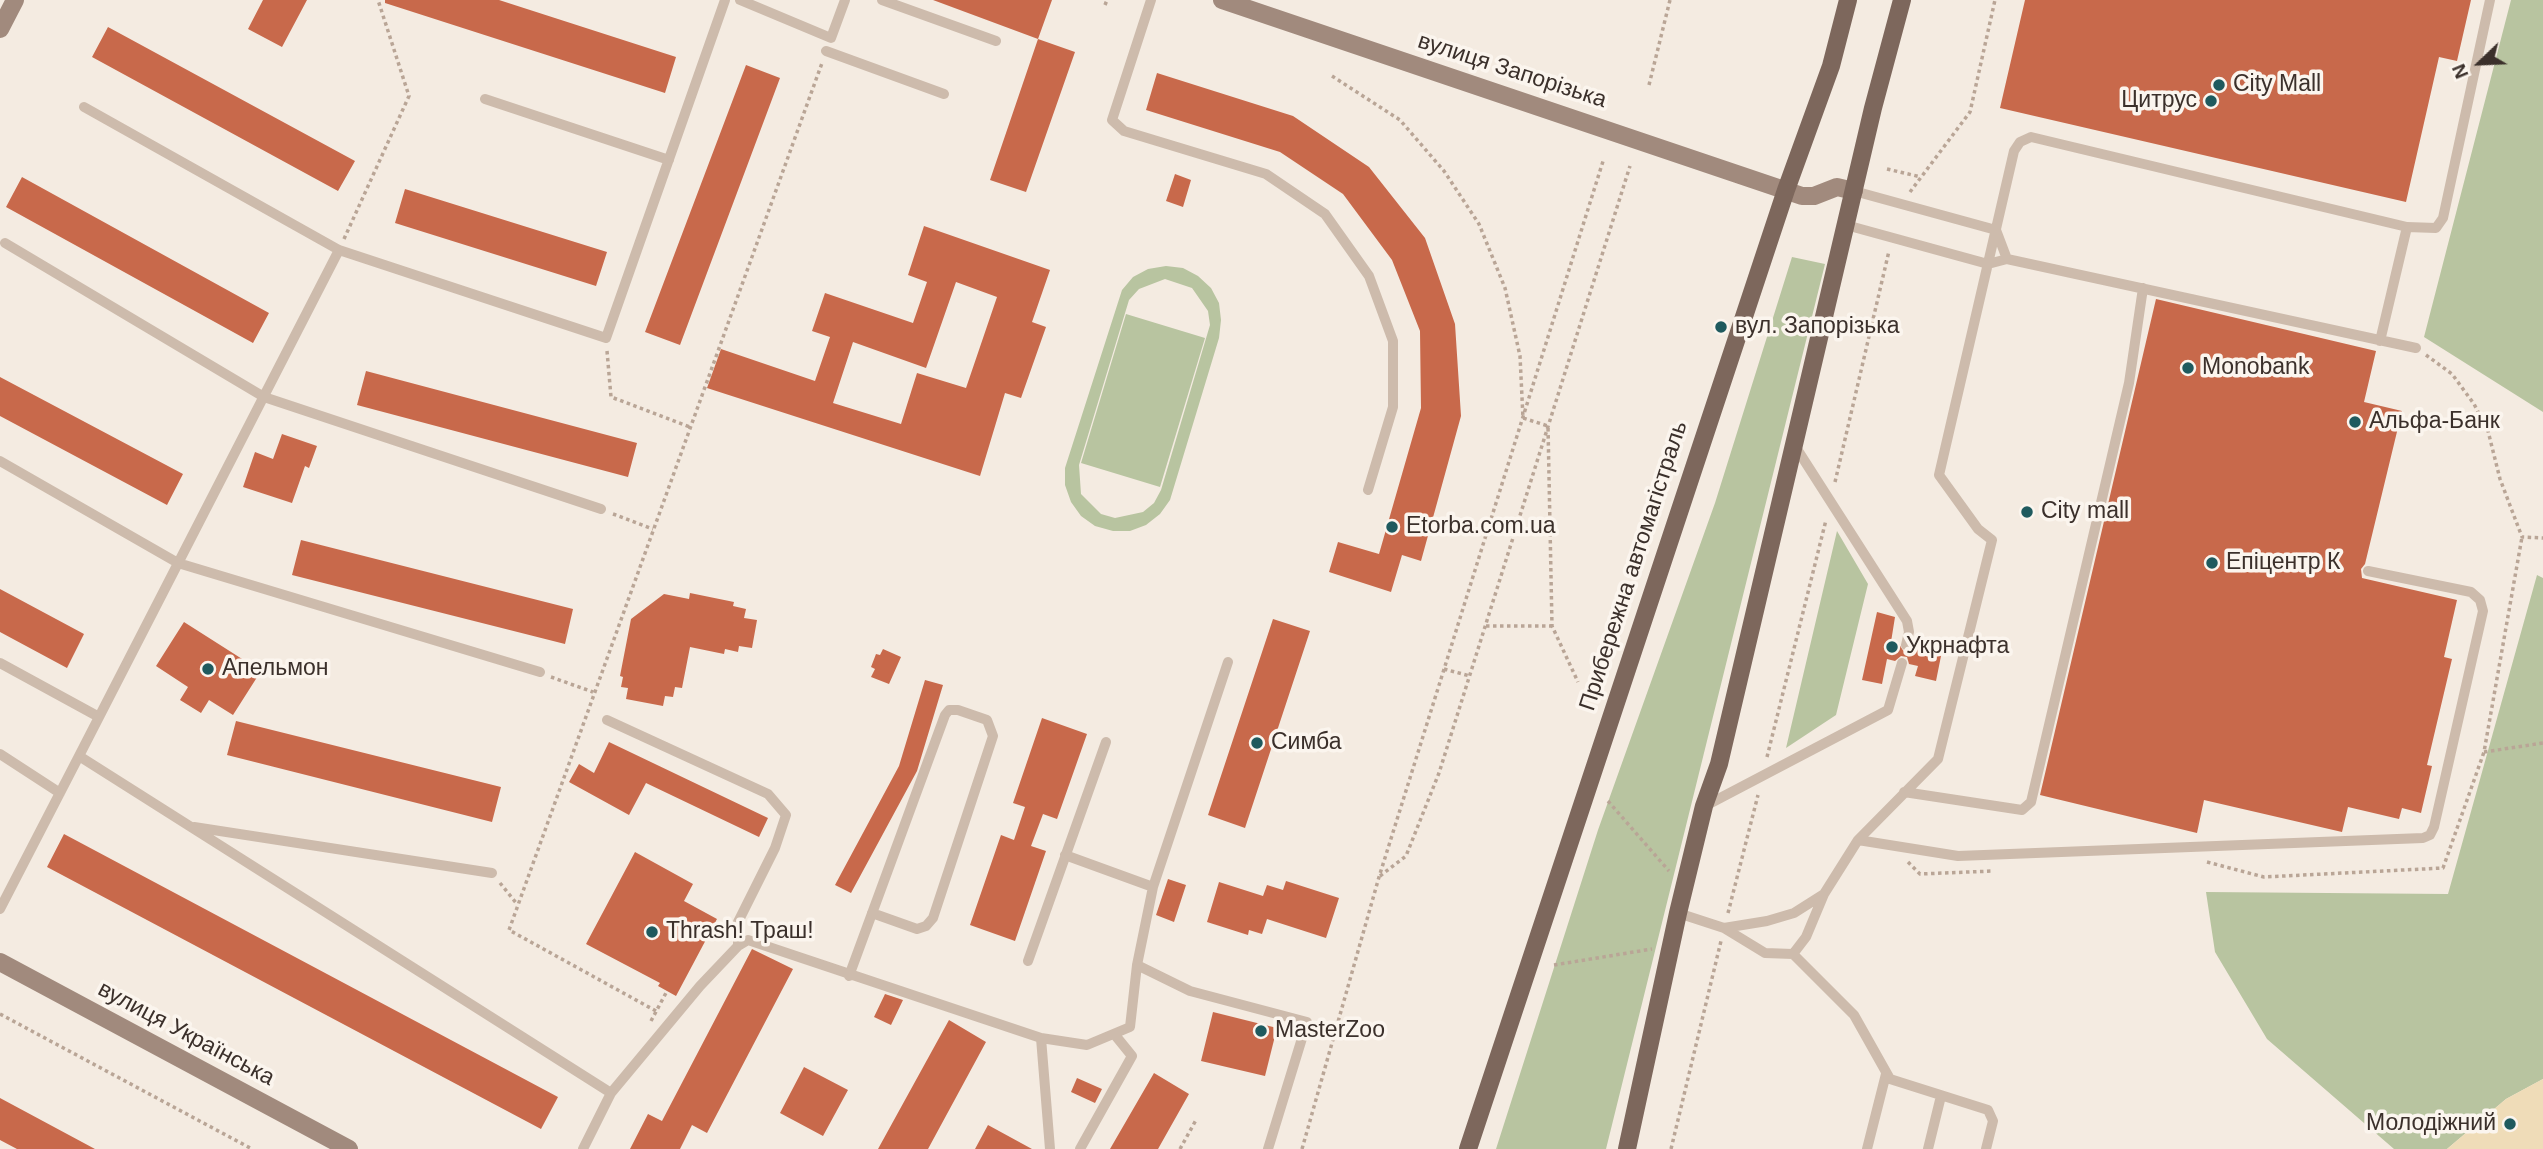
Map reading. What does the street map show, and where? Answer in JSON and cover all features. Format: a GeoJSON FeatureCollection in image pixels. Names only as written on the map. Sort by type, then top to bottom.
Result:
{"type":"FeatureCollection","features":[{"type":"Feature","properties":{"kind":"main road","name":"Прибережна автомагістраль"},"geometry":{"type":"LineString","coordinates":[[1468,1149],[1786,190],[1831,66],[1848,0]]}},
{"type":"Feature","properties":{"kind":"main road"},"geometry":{"type":"LineString","coordinates":[[1627,1149],[1678,913],[1704,806],[1719,764],[1854,191],[1902,0]]}},
{"type":"Feature","properties":{"kind":"street"},"geometry":{"type":"LineString","coordinates":[[0,29],[15,0]]}},
{"type":"Feature","properties":{"kind":"street","name":"вулиця Запорізька"},"geometry":{"type":"LineString","coordinates":[[1222,0],[1807,197],[1832,188],[1854,191]]}},
{"type":"Feature","properties":{"kind":"street","name":"вулиця Українська"},"geometry":{"type":"LineString","coordinates":[[0,962],[349,1149]]}},
{"type":"Feature","properties":{"kind":"lane"},"geometry":{"type":"LineString","coordinates":[[84,107],[339,250],[606,338],[725,0]]}},
{"type":"Feature","properties":{"kind":"lane"},"geometry":{"type":"LineString","coordinates":[[740,0],[831,38],[845,0]]}},
{"type":"Feature","properties":{"kind":"lane"},"geometry":{"type":"LineString","coordinates":[[882,0],[996,41]]}},
{"type":"Feature","properties":{"kind":"lane"},"geometry":{"type":"LineString","coordinates":[[1152,0],[1112,120],[1124,131],[1266,174],[1325,214],[1368,276],[1393,341],[1394,407],[1368,490]]}},
{"type":"Feature","properties":{"kind":"lane"},"geometry":{"type":"LineString","coordinates":[[1793,954],[1806,937],[1824,894],[1858,840],[1938,759],[1992,540],[1978,529],[1939,475],[2014,151],[2020,142],[2031,137],[2407,227],[2436,228],[2443,218],[2490,0]]}},
{"type":"Feature","properties":{"kind":"lane"},"geometry":{"type":"LineString","coordinates":[[826,51],[944,94]]}},
{"type":"Feature","properties":{"kind":"lane"},"geometry":{"type":"LineString","coordinates":[[485,99],[669,160]]}},
{"type":"Feature","properties":{"kind":"lane"},"geometry":{"type":"LineString","coordinates":[[1854,191],[1996,230]]}},
{"type":"Feature","properties":{"kind":"lane"},"geometry":{"type":"LineString","coordinates":[[1846,225],[1988,264],[2007,259],[2416,348]]}},
{"type":"Feature","properties":{"kind":"lane"},"geometry":{"type":"LineString","coordinates":[[2381,341],[2407,227]]}},
{"type":"Feature","properties":{"kind":"lane"},"geometry":{"type":"LineString","coordinates":[[1996,230],[2007,259]]}},
{"type":"Feature","properties":{"kind":"lane"},"geometry":{"type":"LineString","coordinates":[[5,243],[264,397],[601,509]]}},
{"type":"Feature","properties":{"kind":"lane"},"geometry":{"type":"LineString","coordinates":[[0,909],[339,250]]}},
{"type":"Feature","properties":{"kind":"lane"},"geometry":{"type":"LineString","coordinates":[[1904,792],[2022,810],[2031,802],[2129,383],[2143,288]]}},
{"type":"Feature","properties":{"kind":"lane"},"geometry":{"type":"LineString","coordinates":[[1795,446],[1907,621],[1909,632],[1906,645]]}},
{"type":"Feature","properties":{"kind":"lane"},"geometry":{"type":"LineString","coordinates":[[0,461],[178,563],[540,672]]}},
{"type":"Feature","properties":{"kind":"lane"},"geometry":{"type":"LineString","coordinates":[[1858,840],[1958,856],[2423,838],[2430,835],[2483,611],[2480,600],[2471,592],[2368,571]]}},
{"type":"Feature","properties":{"kind":"lane"},"geometry":{"type":"LineString","coordinates":[[583,1149],[611,1093],[700,986],[738,946],[748,940],[760,942],[849,976],[1041,1038],[1087,1045],[1130,1027],[1137,965],[1153,887],[1228,662]]}},
{"type":"Feature","properties":{"kind":"lane"},"geometry":{"type":"LineString","coordinates":[[0,663],[99,717]]}},
{"type":"Feature","properties":{"kind":"lane"},"geometry":{"type":"LineString","coordinates":[[1704,806],[1888,710],[1902,663]]}},
{"type":"Feature","properties":{"kind":"lane"},"geometry":{"type":"LineString","coordinates":[[849,976],[945,715],[958,709],[987,720],[993,736],[933,918],[926,926],[917,929],[872,914]]}},
{"type":"Feature","properties":{"kind":"lane"},"geometry":{"type":"LineString","coordinates":[[607,720],[768,794],[786,815],[775,848],[738,922],[738,946]]}},
{"type":"Feature","properties":{"kind":"lane"},"geometry":{"type":"LineString","coordinates":[[1028,961],[1106,742]]}},
{"type":"Feature","properties":{"kind":"lane"},"geometry":{"type":"LineString","coordinates":[[0,754],[60,793]]}},
{"type":"Feature","properties":{"kind":"lane"},"geometry":{"type":"LineString","coordinates":[[79,756],[611,1093]]}},
{"type":"Feature","properties":{"kind":"lane"},"geometry":{"type":"LineString","coordinates":[[190,826],[492,873]]}},
{"type":"Feature","properties":{"kind":"lane"},"geometry":{"type":"LineString","coordinates":[[1065,855],[1153,887]]}},
{"type":"Feature","properties":{"kind":"lane"},"geometry":{"type":"LineString","coordinates":[[1724,928],[1767,922],[1794,913],[1824,894]]}},
{"type":"Feature","properties":{"kind":"lane"},"geometry":{"type":"LineString","coordinates":[[1678,913],[1724,928],[1765,953],[1793,954],[1854,1015],[1886,1074],[1898,1084],[1987,1110],[1993,1121],[1986,1149]]}},
{"type":"Feature","properties":{"kind":"lane"},"geometry":{"type":"LineString","coordinates":[[1137,965],[1190,991],[1307,1023],[1268,1149]]}},
{"type":"Feature","properties":{"kind":"lane"},"geometry":{"type":"LineString","coordinates":[[1080,1149],[1132,1056],[1115,1035]]}},
{"type":"Feature","properties":{"kind":"lane"},"geometry":{"type":"LineString","coordinates":[[1041,1038],[1050,1149]]}},
{"type":"Feature","properties":{"kind":"lane"},"geometry":{"type":"LineString","coordinates":[[1867,1149],[1886,1074]]}},
{"type":"Feature","properties":{"kind":"lane"},"geometry":{"type":"LineString","coordinates":[[1927,1149],[1941,1096]]}},
{"type":"Feature","properties":{"kind":"path"},"geometry":{"type":"LineString","coordinates":[[339,250],[410,96],[378,0]]}},
{"type":"Feature","properties":{"kind":"path"},"geometry":{"type":"LineString","coordinates":[[1648,85],[1670,0]]}},
{"type":"Feature","properties":{"kind":"path"},"geometry":{"type":"LineString","coordinates":[[1901,204],[1970,112],[1995,0]]}},
{"type":"Feature","properties":{"kind":"path"},"geometry":{"type":"LineString","coordinates":[[656,1011],[509,930],[826,51]]}},
{"type":"Feature","properties":{"kind":"path"},"geometry":{"type":"LineString","coordinates":[[1332,76],[1400,121],[1444,171],[1479,224],[1505,288],[1520,356],[1523,418]]}},
{"type":"Feature","properties":{"kind":"path"},"geometry":{"type":"LineString","coordinates":[[1301,1149],[1379,877],[1604,158]]}},
{"type":"Feature","properties":{"kind":"path"},"geometry":{"type":"LineString","coordinates":[[1379,877],[1406,856],[1439,773],[1630,166]]}},
{"type":"Feature","properties":{"kind":"path"},"geometry":{"type":"LineString","coordinates":[[1887,169],[1921,177]]}},
{"type":"Feature","properties":{"kind":"path"},"geometry":{"type":"LineString","coordinates":[[1671,1149],[1830,503],[1892,237]]}},
{"type":"Feature","properties":{"kind":"path"},"geometry":{"type":"LineString","coordinates":[[606,338],[611,397],[690,427]]}},
{"type":"Feature","properties":{"kind":"path"},"geometry":{"type":"LineString","coordinates":[[2205,861],[2264,877],[2443,868],[2484,752],[2522,537],[2500,479],[2488,432],[2474,404],[2452,374],[2416,348]]}},
{"type":"Feature","properties":{"kind":"path"},"geometry":{"type":"LineString","coordinates":[[1523,418],[1548,426]]}},
{"type":"Feature","properties":{"kind":"path"},"geometry":{"type":"LineString","coordinates":[[1548,426],[1552,626],[1578,682]]}},
{"type":"Feature","properties":{"kind":"path"},"geometry":{"type":"LineString","coordinates":[[601,509],[653,529]]}},
{"type":"Feature","properties":{"kind":"path"},"geometry":{"type":"LineString","coordinates":[[2522,537],[2543,538]]}},
{"type":"Feature","properties":{"kind":"path"},"geometry":{"type":"LineString","coordinates":[[1486,626],[1552,626]]}},
{"type":"Feature","properties":{"kind":"path"},"geometry":{"type":"LineString","coordinates":[[1444,668],[1470,676]]}},
{"type":"Feature","properties":{"kind":"path"},"geometry":{"type":"LineString","coordinates":[[540,672],[594,693]]}},
{"type":"Feature","properties":{"kind":"path"},"geometry":{"type":"LineString","coordinates":[[2484,752],[2543,743]]}},
{"type":"Feature","properties":{"kind":"path"},"geometry":{"type":"LineString","coordinates":[[1608,801],[1674,877]]}},
{"type":"Feature","properties":{"kind":"path"},"geometry":{"type":"LineString","coordinates":[[1905,846],[1908,862],[1920,874],[2001,871]]}},
{"type":"Feature","properties":{"kind":"path"},"geometry":{"type":"LineString","coordinates":[[492,873],[517,905]]}},
{"type":"Feature","properties":{"kind":"path"},"geometry":{"type":"LineString","coordinates":[[1553,965],[1658,948]]}},
{"type":"Feature","properties":{"kind":"path"},"geometry":{"type":"LineString","coordinates":[[0,1014],[252,1149]]}},
{"type":"Feature","properties":{"kind":"path"},"geometry":{"type":"LineString","coordinates":[[1180,1149],[1196,1120]]}},
{"type":"Feature","properties":{"kind":"green space"},"geometry":{"type":"Polygon","coordinates":[[[2511,0],[2543,0],[2543,412],[2424,337],[2511,0]]]}},
{"type":"Feature","properties":{"kind":"green space"},"geometry":{"type":"Polygon","coordinates":[[[1792,257],[1825,264],[1606,1149],[1496,1149],[1598,830],[1715,503],[1792,257]]]}},
{"type":"Feature","properties":{"kind":"green space"},"geometry":{"type":"Polygon","coordinates":[[[1166,266],[1183,268],[1198,276],[1211,288],[1219,303],[1219,338],[1170,500],[1160,514],[1146,525],[1130,531],[1113,531],[1095,526],[1081,516],[1071,502],[1065,485],[1065,468],[1122,290],[1133,277],[1148,269],[1166,266]],[[1165,279],[1139,289],[1129,300],[1079,465],[1081,494],[1101,514],[1115,518],[1143,512],[1154,503],[1161,490],[1210,325],[1208,311],[1192,288],[1165,279]]]}},
{"type":"Feature","properties":{"kind":"green space"},"geometry":{"type":"Polygon","coordinates":[[[1126,314],[1205,338],[1160,487],[1081,463],[1126,314]]]}},
{"type":"Feature","properties":{"kind":"green space"},"geometry":{"type":"Polygon","coordinates":[[[1837,531],[1868,584],[1836,715],[1786,748],[1837,531]]]}},
{"type":"Feature","properties":{"kind":"green space"},"geometry":{"type":"Polygon","coordinates":[[[2537,575],[2543,578],[2543,1079],[2506,1099],[2447,1149],[2394,1149],[2267,1039],[2215,952],[2206,892],[2448,894],[2537,575]]]}},
{"type":"Feature","properties":{"kind":"sand","name":"Молодіжний"},"geometry":{"type":"Polygon","coordinates":[[[2543,1079],[2543,1149],[2447,1149],[2506,1099],[2543,1079]]]}},
{"type":"Feature","properties":{"kind":"building"},"geometry":{"type":"Polygon","coordinates":[[[263,0],[307,0],[282,47],[248,29],[263,0]]]}},
{"type":"Feature","properties":{"kind":"building"},"geometry":{"type":"Polygon","coordinates":[[[385,0],[499,0],[676,57],[665,93],[385,3],[385,0]]]}},
{"type":"Feature","properties":{"kind":"building"},"geometry":{"type":"Polygon","coordinates":[[[933,0],[1052,0],[1038,39],[933,0]]]}},
{"type":"Feature","properties":{"kind":"building","name":"City Mall"},"geometry":{"type":"Polygon","coordinates":[[[2025,0],[2471,0],[2457,61],[2439,57],[2406,202],[2000,108],[2025,0]]]}},
{"type":"Feature","properties":{"kind":"building"},"geometry":{"type":"Polygon","coordinates":[[[108,27],[355,161],[338,191],[92,57],[108,27]]]}},
{"type":"Feature","properties":{"kind":"building"},"geometry":{"type":"Polygon","coordinates":[[[1038,39],[1075,52],[1026,192],[990,180],[1038,39]]]}},
{"type":"Feature","properties":{"kind":"building"},"geometry":{"type":"Polygon","coordinates":[[[746,65],[780,78],[680,345],[645,332],[746,65]]]}},
{"type":"Feature","properties":{"kind":"building"},"geometry":{"type":"Polygon","coordinates":[[[1157,73],[1293,116],[1369,167],[1425,238],[1455,324],[1461,416],[1421,561],[1402,555],[1391,592],[1329,572],[1338,542],[1379,554],[1421,408],[1420,331],[1392,260],[1343,194],[1280,152],[1146,110],[1157,73]]]}},
{"type":"Feature","properties":{"kind":"building"},"geometry":{"type":"Polygon","coordinates":[[[1175,174],[1191,180],[1183,207],[1166,201],[1175,174]]]}},
{"type":"Feature","properties":{"kind":"building"},"geometry":{"type":"Polygon","coordinates":[[[22,177],[269,313],[253,343],[6,207],[22,177]]]}},
{"type":"Feature","properties":{"kind":"building"},"geometry":{"type":"Polygon","coordinates":[[[405,189],[607,252],[596,286],[395,223],[405,189]]]}},
{"type":"Feature","properties":{"kind":"building"},"geometry":{"type":"Polygon","coordinates":[[[924,226],[1050,270],[1032,322],[1046,327],[1021,398],[1005,393],[980,476],[707,388],[721,349],[815,381],[830,337],[812,331],[825,293],[913,323],[927,282],[908,275],[924,226]],[[956,282],[926,368],[853,342],[833,403],[901,424],[917,373],[966,388],[997,297],[956,282]]]}},
{"type":"Feature","properties":{"kind":"building","name":"Епіцентр К"},"geometry":{"type":"Polygon","coordinates":[[[2156,299],[2376,351],[2364,402],[2402,411],[2365,564],[2361,569],[2362,578],[2457,600],[2444,657],[2452,659],[2427,765],[2432,766],[2421,813],[2402,808],[2399,819],[2348,807],[2342,832],[2204,800],[2197,833],[2040,795],[2156,299]]]}},
{"type":"Feature","properties":{"kind":"building"},"geometry":{"type":"Polygon","coordinates":[[[366,371],[637,443],[628,477],[357,405],[366,371]]]}},
{"type":"Feature","properties":{"kind":"building"},"geometry":{"type":"Polygon","coordinates":[[[0,377],[183,474],[167,505],[0,416],[0,377]]]}},
{"type":"Feature","properties":{"kind":"building"},"geometry":{"type":"Polygon","coordinates":[[[282,434],[317,446],[309,468],[305,466],[292,503],[243,487],[255,452],[273,459],[282,434]]]}},
{"type":"Feature","properties":{"kind":"building"},"geometry":{"type":"Polygon","coordinates":[[[301,540],[573,609],[565,644],[292,575],[301,540]]]}},
{"type":"Feature","properties":{"kind":"building"},"geometry":{"type":"Polygon","coordinates":[[[0,589],[84,634],[67,668],[0,632],[0,589]]]}},
{"type":"Feature","properties":{"kind":"building"},"geometry":{"type":"Polygon","coordinates":[[[690,593],[734,602],[733,606],[746,609],[744,618],[757,620],[752,648],[739,646],[738,652],[725,649],[724,654],[690,647],[682,688],[675,687],[673,697],[665,696],[663,706],[626,699],[628,688],[621,687],[623,677],[620,676],[631,619],[664,594],[689,599],[690,593]]]}},
{"type":"Feature","properties":{"kind":"building","name":"Укрнафта"},"geometry":{"type":"Polygon","coordinates":[[[1877,612],[1895,617],[1891,642],[1899,644],[1904,652],[1913,647],[1922,649],[1923,641],[1943,646],[1936,681],[1915,676],[1918,666],[1909,664],[1907,657],[1901,656],[1895,661],[1887,659],[1882,684],[1862,680],[1877,612]]]}},
{"type":"Feature","properties":{"kind":"building"},"geometry":{"type":"Polygon","coordinates":[[[1273,619],[1310,631],[1245,828],[1208,815],[1273,619]]]}},
{"type":"Feature","properties":{"kind":"building","name":"Апельмон"},"geometry":{"type":"Polygon","coordinates":[[[184,622],[261,671],[233,715],[209,700],[201,713],[180,700],[188,687],[156,666],[184,622]]]}},
{"type":"Feature","properties":{"kind":"building"},"geometry":{"type":"Polygon","coordinates":[[[883,649],[901,657],[889,684],[871,677],[875,669],[871,667],[876,654],[880,655],[883,649]]]}},
{"type":"Feature","properties":{"kind":"building"},"geometry":{"type":"Polygon","coordinates":[[[925,680],[943,685],[917,771],[851,893],[835,885],[899,766],[925,680]]]}},
{"type":"Feature","properties":{"kind":"building"},"geometry":{"type":"Polygon","coordinates":[[[1042,718],[1087,734],[1057,819],[1043,814],[1031,846],[1046,851],[1015,941],[970,925],[1001,835],[1014,840],[1025,807],[1013,803],[1042,718]]]}},
{"type":"Feature","properties":{"kind":"building"},"geometry":{"type":"Polygon","coordinates":[[[236,721],[501,787],[492,822],[227,755],[236,721]]]}},
{"type":"Feature","properties":{"kind":"building"},"geometry":{"type":"Polygon","coordinates":[[[609,742],[768,818],[759,837],[646,783],[629,815],[569,782],[579,764],[594,773],[609,742]]]}},
{"type":"Feature","properties":{"kind":"building"},"geometry":{"type":"Polygon","coordinates":[[[64,834],[558,1097],[541,1129],[47,867],[64,834]]]}},
{"type":"Feature","properties":{"kind":"building","name":"Thrash! Траш!"},"geometry":{"type":"Polygon","coordinates":[[[635,852],[693,884],[684,901],[717,919],[676,996],[658,986],[660,983],[586,944],[635,852]]]}},
{"type":"Feature","properties":{"kind":"building"},"geometry":{"type":"Polygon","coordinates":[[[1168,879],[1186,885],[1174,922],[1156,915],[1168,879]]]}},
{"type":"Feature","properties":{"kind":"building"},"geometry":{"type":"Polygon","coordinates":[[[1286,881],[1339,898],[1326,938],[1267,919],[1262,934],[1249,930],[1248,935],[1207,922],[1219,882],[1263,896],[1267,885],[1283,890],[1286,881]]]}},
{"type":"Feature","properties":{"kind":"building"},"geometry":{"type":"Polygon","coordinates":[[[752,949],[793,969],[707,1133],[692,1125],[680,1149],[630,1149],[648,1114],[662,1121],[752,949]]]}},
{"type":"Feature","properties":{"kind":"building"},"geometry":{"type":"Polygon","coordinates":[[[885,994],[903,1000],[891,1025],[874,1017],[885,994]]]}},
{"type":"Feature","properties":{"kind":"building"},"geometry":{"type":"Polygon","coordinates":[[[1213,1012],[1277,1028],[1265,1076],[1201,1061],[1213,1012]]]}},
{"type":"Feature","properties":{"kind":"building"},"geometry":{"type":"Polygon","coordinates":[[[949,1020],[986,1042],[928,1149],[878,1149],[949,1020]]]}},
{"type":"Feature","properties":{"kind":"building"},"geometry":{"type":"Polygon","coordinates":[[[804,1067],[848,1090],[823,1136],[780,1113],[804,1067]]]}},
{"type":"Feature","properties":{"kind":"building"},"geometry":{"type":"Polygon","coordinates":[[[1154,1073],[1189,1094],[1158,1149],[1110,1149],[1154,1073]]]}},
{"type":"Feature","properties":{"kind":"building"},"geometry":{"type":"Polygon","coordinates":[[[1077,1078],[1102,1089],[1095,1103],[1071,1092],[1077,1078]]]}},
{"type":"Feature","properties":{"kind":"building"},"geometry":{"type":"Polygon","coordinates":[[[0,1098],[95,1149],[17,1149],[0,1140],[0,1098]]]}},
{"type":"Feature","properties":{"kind":"building"},"geometry":{"type":"Polygon","coordinates":[[[988,1125],[1032,1149],[975,1149],[988,1125]]]}},
{"type":"Feature","properties":{"kind":"place","name":"City Mall"},"geometry":{"type":"Point","coordinates":[2219,85]}},
{"type":"Feature","properties":{"kind":"place","name":"Цитрус"},"geometry":{"type":"Point","coordinates":[2211,101]}},
{"type":"Feature","properties":{"kind":"place","name":"вул. Запорізька"},"geometry":{"type":"Point","coordinates":[1721,327]}},
{"type":"Feature","properties":{"kind":"place","name":"Monobank"},"geometry":{"type":"Point","coordinates":[2188,368]}},
{"type":"Feature","properties":{"kind":"place","name":"Альфа-Банк"},"geometry":{"type":"Point","coordinates":[2355,422]}},
{"type":"Feature","properties":{"kind":"place","name":"City mall"},"geometry":{"type":"Point","coordinates":[2027,512]}},
{"type":"Feature","properties":{"kind":"place","name":"Etorba.com.ua"},"geometry":{"type":"Point","coordinates":[1392,527]}},
{"type":"Feature","properties":{"kind":"place","name":"Епіцентр К"},"geometry":{"type":"Point","coordinates":[2212,563]}},
{"type":"Feature","properties":{"kind":"place","name":"Укрнафта"},"geometry":{"type":"Point","coordinates":[1892,647]}},
{"type":"Feature","properties":{"kind":"place","name":"Апельмон"},"geometry":{"type":"Point","coordinates":[208,669]}},
{"type":"Feature","properties":{"kind":"place","name":"Симба"},"geometry":{"type":"Point","coordinates":[1257,743]}},
{"type":"Feature","properties":{"kind":"place","name":"Thrash! Траш!"},"geometry":{"type":"Point","coordinates":[652,932]}},
{"type":"Feature","properties":{"kind":"place","name":"MasterZoo"},"geometry":{"type":"Point","coordinates":[1261,1031]}},
{"type":"Feature","properties":{"kind":"place","name":"Молодіжний"},"geometry":{"type":"Point","coordinates":[2510,1124]}}]}
